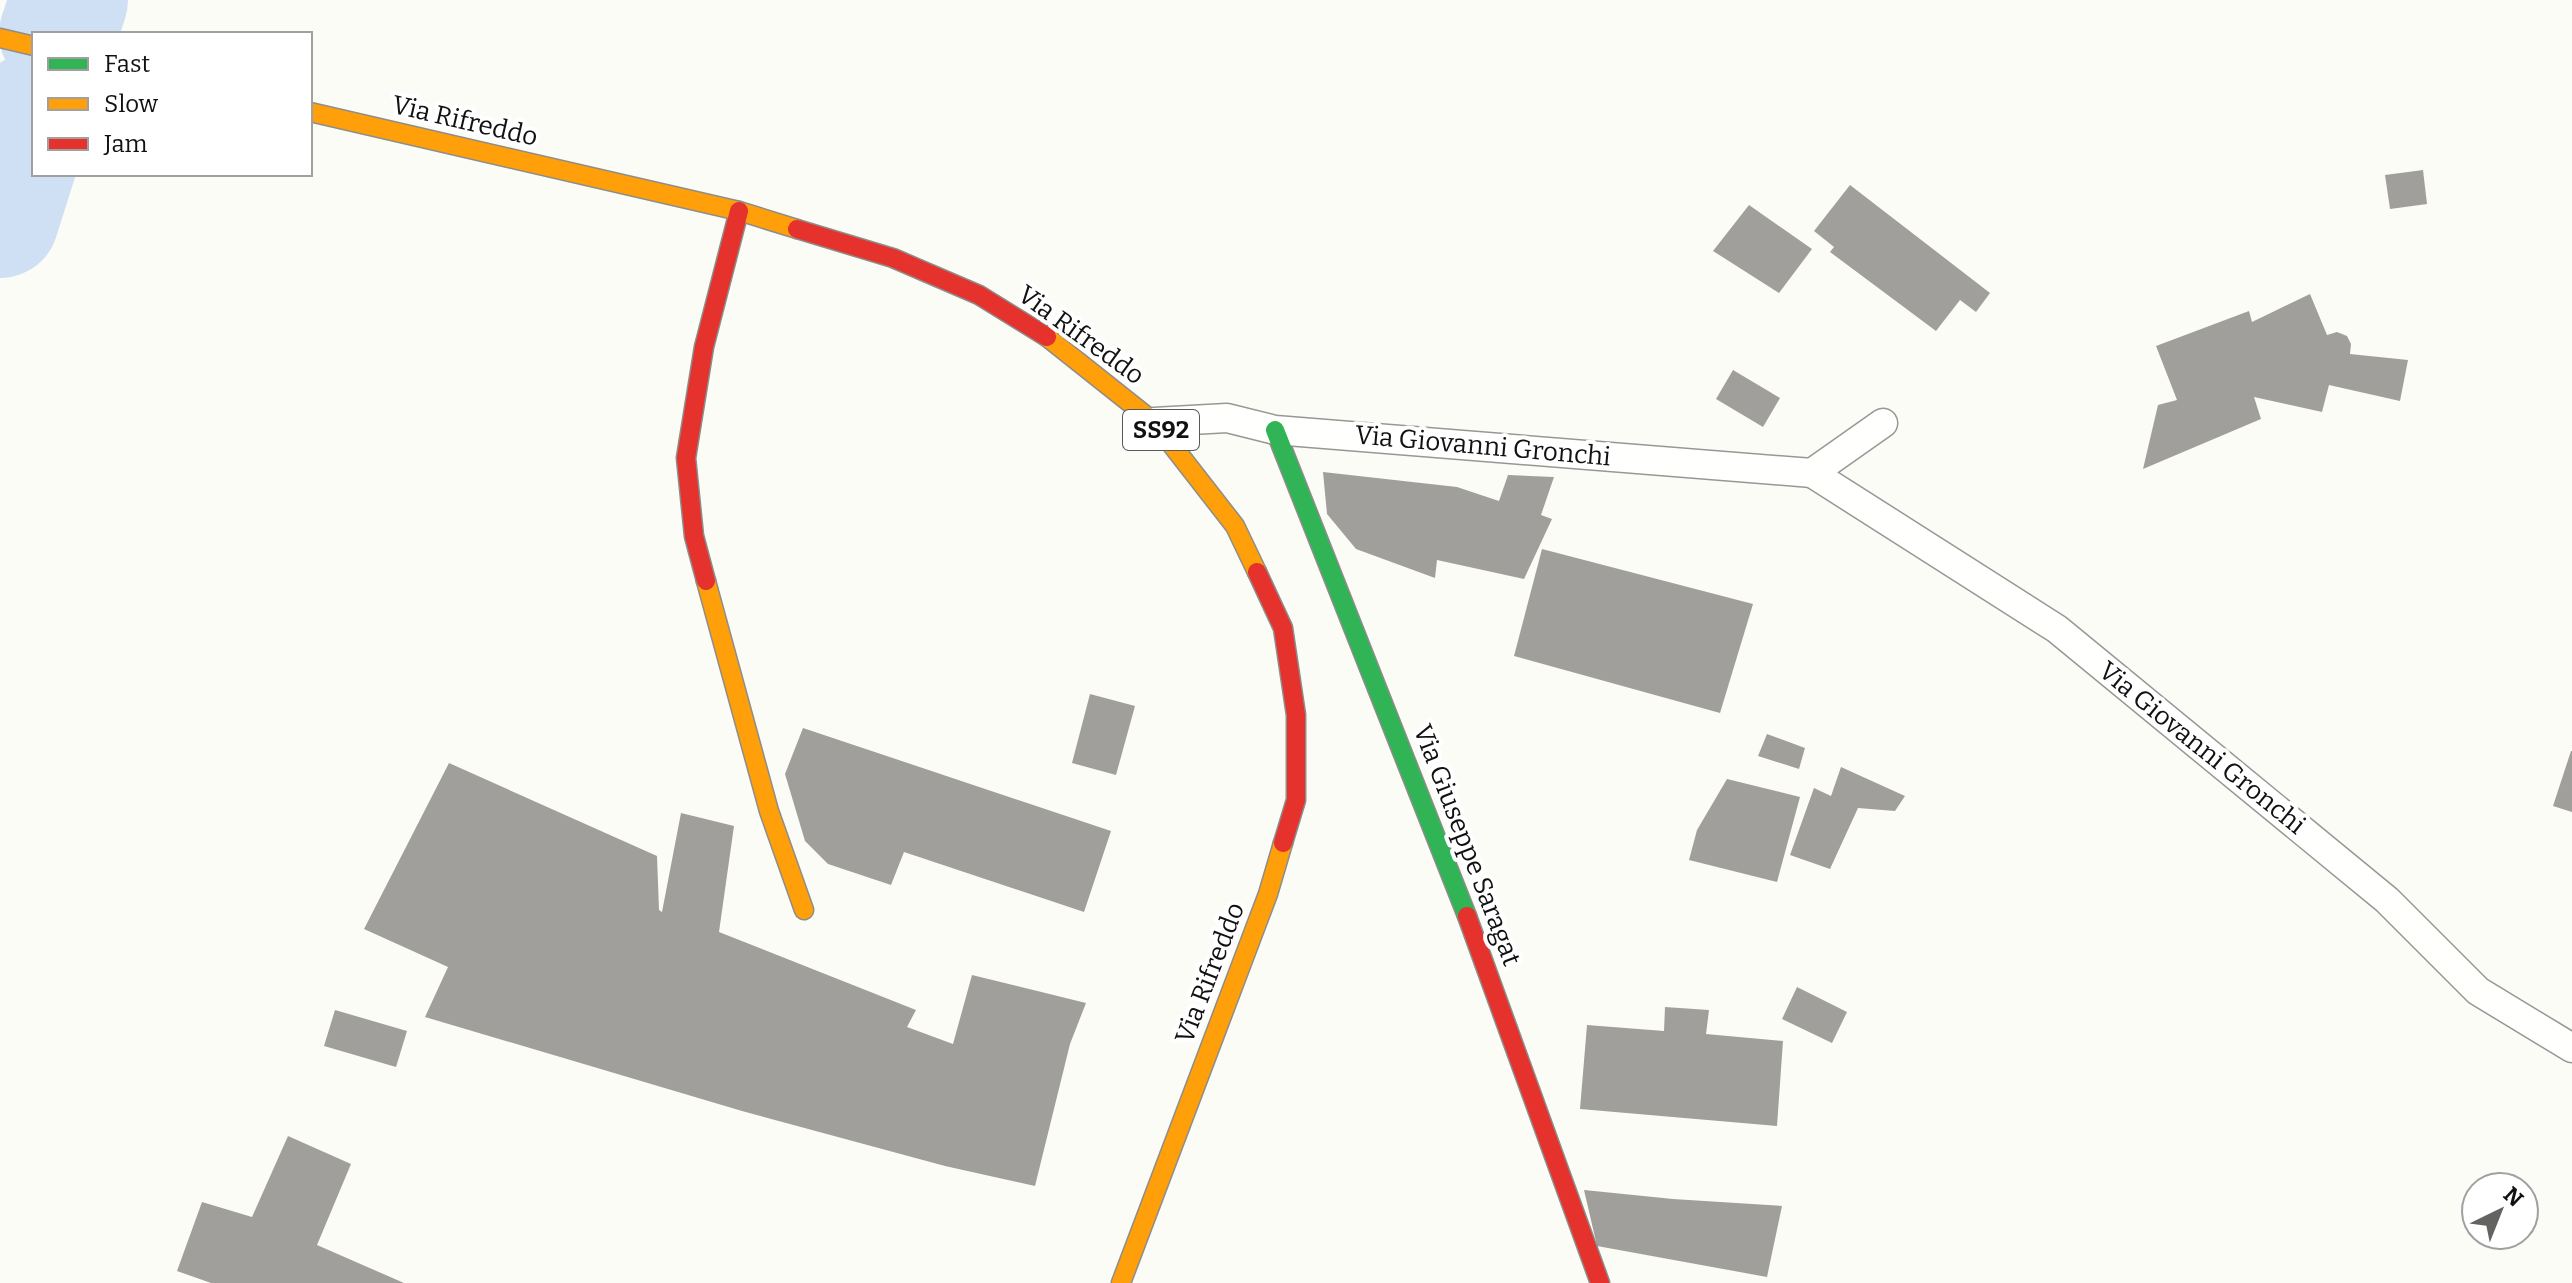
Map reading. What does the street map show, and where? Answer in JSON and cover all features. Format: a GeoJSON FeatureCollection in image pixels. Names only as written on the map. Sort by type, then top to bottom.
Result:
{"type":"FeatureCollection","features":[{"type":"Feature","properties":{"kind":"main road"},"geometry":{"type":"LineString","coordinates":[[0,38],[32,46]]}},
{"type":"Feature","properties":{"kind":"main road","name":"Via Rifreddo"},"geometry":{"type":"LineString","coordinates":[[312,113],[739,211],[893,258],[979,295],[1058,344],[1154,422],[1235,526],[1283,628],[1296,715],[1296,800],[1268,894],[1121,1283]]}},
{"type":"Feature","properties":{"kind":"main road"},"geometry":{"type":"LineString","coordinates":[[739,211],[704,347],[686,458],[694,536],[769,811],[804,910]]}},
{"type":"Feature","properties":{"kind":"main road","name":"Via Giuseppe Saragat"},"geometry":{"type":"LineString","coordinates":[[1275,430],[1448,863],[1600,1283]]}},
{"type":"Feature","properties":{"kind":"lane","name":"Via Giovanni Gronchi"},"geometry":{"type":"LineString","coordinates":[[1154,422],[1227,418],[1275,430],[1812,473],[2057,629],[2387,900],[2478,991],[2572,1048]]}},
{"type":"Feature","properties":{"kind":"lane"},"geometry":{"type":"LineString","coordinates":[[1812,473],[1883,423]]}},
{"type":"Feature","properties":{"kind":"building"},"geometry":{"type":"Polygon","coordinates":[[[2423,170],[2427,204],[2390,209],[2385,175],[2423,170]]]}},
{"type":"Feature","properties":{"kind":"building"},"geometry":{"type":"Polygon","coordinates":[[[1850,185],[1990,293],[1976,312],[1960,300],[1936,331],[1830,252],[1834,247],[1814,231],[1850,185]]]}},
{"type":"Feature","properties":{"kind":"building"},"geometry":{"type":"Polygon","coordinates":[[[1749,205],[1812,249],[1779,293],[1713,251],[1749,205]]]}},
{"type":"Feature","properties":{"kind":"building"},"geometry":{"type":"Polygon","coordinates":[[[2310,294],[2327,335],[2337,332],[2347,336],[2351,344],[2350,354],[2408,360],[2400,401],[2329,385],[2322,412],[2254,397],[2261,419],[2143,469],[2158,405],[2177,400],[2156,346],[2249,311],[2252,322],[2310,294]]]}},
{"type":"Feature","properties":{"kind":"building"},"geometry":{"type":"Polygon","coordinates":[[[1733,370],[1780,398],[1763,427],[1716,399],[1733,370]]]}},
{"type":"Feature","properties":{"kind":"building"},"geometry":{"type":"Polygon","coordinates":[[[1323,472],[1457,487],[1499,501],[1508,475],[1554,477],[1541,515],[1552,519],[1524,579],[1437,560],[1435,578],[1356,549],[1327,514],[1323,472]]]}},
{"type":"Feature","properties":{"kind":"building"},"geometry":{"type":"Polygon","coordinates":[[[1542,549],[1753,604],[1720,713],[1514,656],[1542,549]]]}},
{"type":"Feature","properties":{"kind":"building"},"geometry":{"type":"Polygon","coordinates":[[[1090,694],[1135,706],[1116,775],[1072,763],[1090,694]]]}},
{"type":"Feature","properties":{"kind":"building"},"geometry":{"type":"Polygon","coordinates":[[[803,728],[1111,831],[1084,912],[904,852],[891,885],[828,864],[805,841],[785,774],[803,728]]]}},
{"type":"Feature","properties":{"kind":"building"},"geometry":{"type":"Polygon","coordinates":[[[1767,734],[1805,748],[1799,769],[1758,756],[1767,734]]]}},
{"type":"Feature","properties":{"kind":"building"},"geometry":{"type":"Polygon","coordinates":[[[2572,751],[2572,812],[2553,806],[2572,751]]]}},
{"type":"Feature","properties":{"kind":"building"},"geometry":{"type":"Polygon","coordinates":[[[449,763],[657,856],[659,910],[662,912],[681,813],[734,826],[719,932],[916,1010],[907,1027],[953,1044],[972,975],[1086,1003],[1070,1044],[1035,1186],[945,1166],[742,1111],[425,1017],[448,967],[364,929],[449,763]]]}},
{"type":"Feature","properties":{"kind":"building"},"geometry":{"type":"Polygon","coordinates":[[[1841,767],[1905,796],[1895,811],[1858,808],[1830,869],[1790,855],[1814,788],[1831,796],[1841,767]]]}},
{"type":"Feature","properties":{"kind":"building"},"geometry":{"type":"Polygon","coordinates":[[[1727,779],[1800,797],[1777,882],[1689,860],[1697,830],[1727,779]]]}},
{"type":"Feature","properties":{"kind":"building"},"geometry":{"type":"Polygon","coordinates":[[[1797,987],[1847,1012],[1832,1043],[1782,1019],[1797,987]]]}},
{"type":"Feature","properties":{"kind":"building"},"geometry":{"type":"Polygon","coordinates":[[[1665,1007],[1709,1010],[1706,1034],[1783,1041],[1777,1126],[1580,1109],[1587,1025],[1664,1031],[1665,1007]]]}},
{"type":"Feature","properties":{"kind":"building"},"geometry":{"type":"Polygon","coordinates":[[[335,1010],[407,1031],[396,1067],[324,1046],[335,1010]]]}},
{"type":"Feature","properties":{"kind":"building"},"geometry":{"type":"Polygon","coordinates":[[[288,1136],[351,1164],[317,1245],[404,1283],[211,1283],[177,1271],[202,1202],[252,1217],[288,1136]]]}},
{"type":"Feature","properties":{"kind":"building"},"geometry":{"type":"Polygon","coordinates":[[[1584,1190],[1782,1206],[1767,1277],[1597,1246],[1584,1190]]]}},
{"type":"Feature","properties":{"kind":"waterway"},"geometry":{"type":"LineString","coordinates":[[59,32],[69,0]]}},
{"type":"Feature","properties":{"kind":"waterway"},"geometry":{"type":"LineString","coordinates":[[0,219],[32,117]]}},
{"type":"Feature","properties":{"kind":"traffic: fast"},"geometry":{"type":"LineString","coordinates":[[1275,430],[1467,916]]}},
{"type":"Feature","properties":{"kind":"traffic: slow"},"geometry":{"type":"LineString","coordinates":[[0,38],[32,46]]}},
{"type":"Feature","properties":{"kind":"traffic: slow"},"geometry":{"type":"LineString","coordinates":[[312,112],[739,211],[797,229]]}},
{"type":"Feature","properties":{"kind":"traffic: slow"},"geometry":{"type":"LineString","coordinates":[[1047,337],[1154,422],[1235,526],[1257,572]]}},
{"type":"Feature","properties":{"kind":"traffic: slow"},"geometry":{"type":"LineString","coordinates":[[706,581],[769,811],[804,910]]}},
{"type":"Feature","properties":{"kind":"traffic: slow"},"geometry":{"type":"LineString","coordinates":[[1121,1283],[1268,894],[1283,843]]}},
{"type":"Feature","properties":{"kind":"traffic: jam"},"geometry":{"type":"LineString","coordinates":[[706,581],[694,536],[686,458],[704,347],[739,211]]}},
{"type":"Feature","properties":{"kind":"traffic: jam"},"geometry":{"type":"LineString","coordinates":[[797,229],[893,258],[979,295],[1047,337]]}},
{"type":"Feature","properties":{"kind":"traffic: jam"},"geometry":{"type":"LineString","coordinates":[[1257,572],[1283,628],[1296,715],[1296,800],[1283,843]]}},
{"type":"Feature","properties":{"kind":"traffic: jam"},"geometry":{"type":"LineString","coordinates":[[1467,916],[1600,1283]]}}]}
